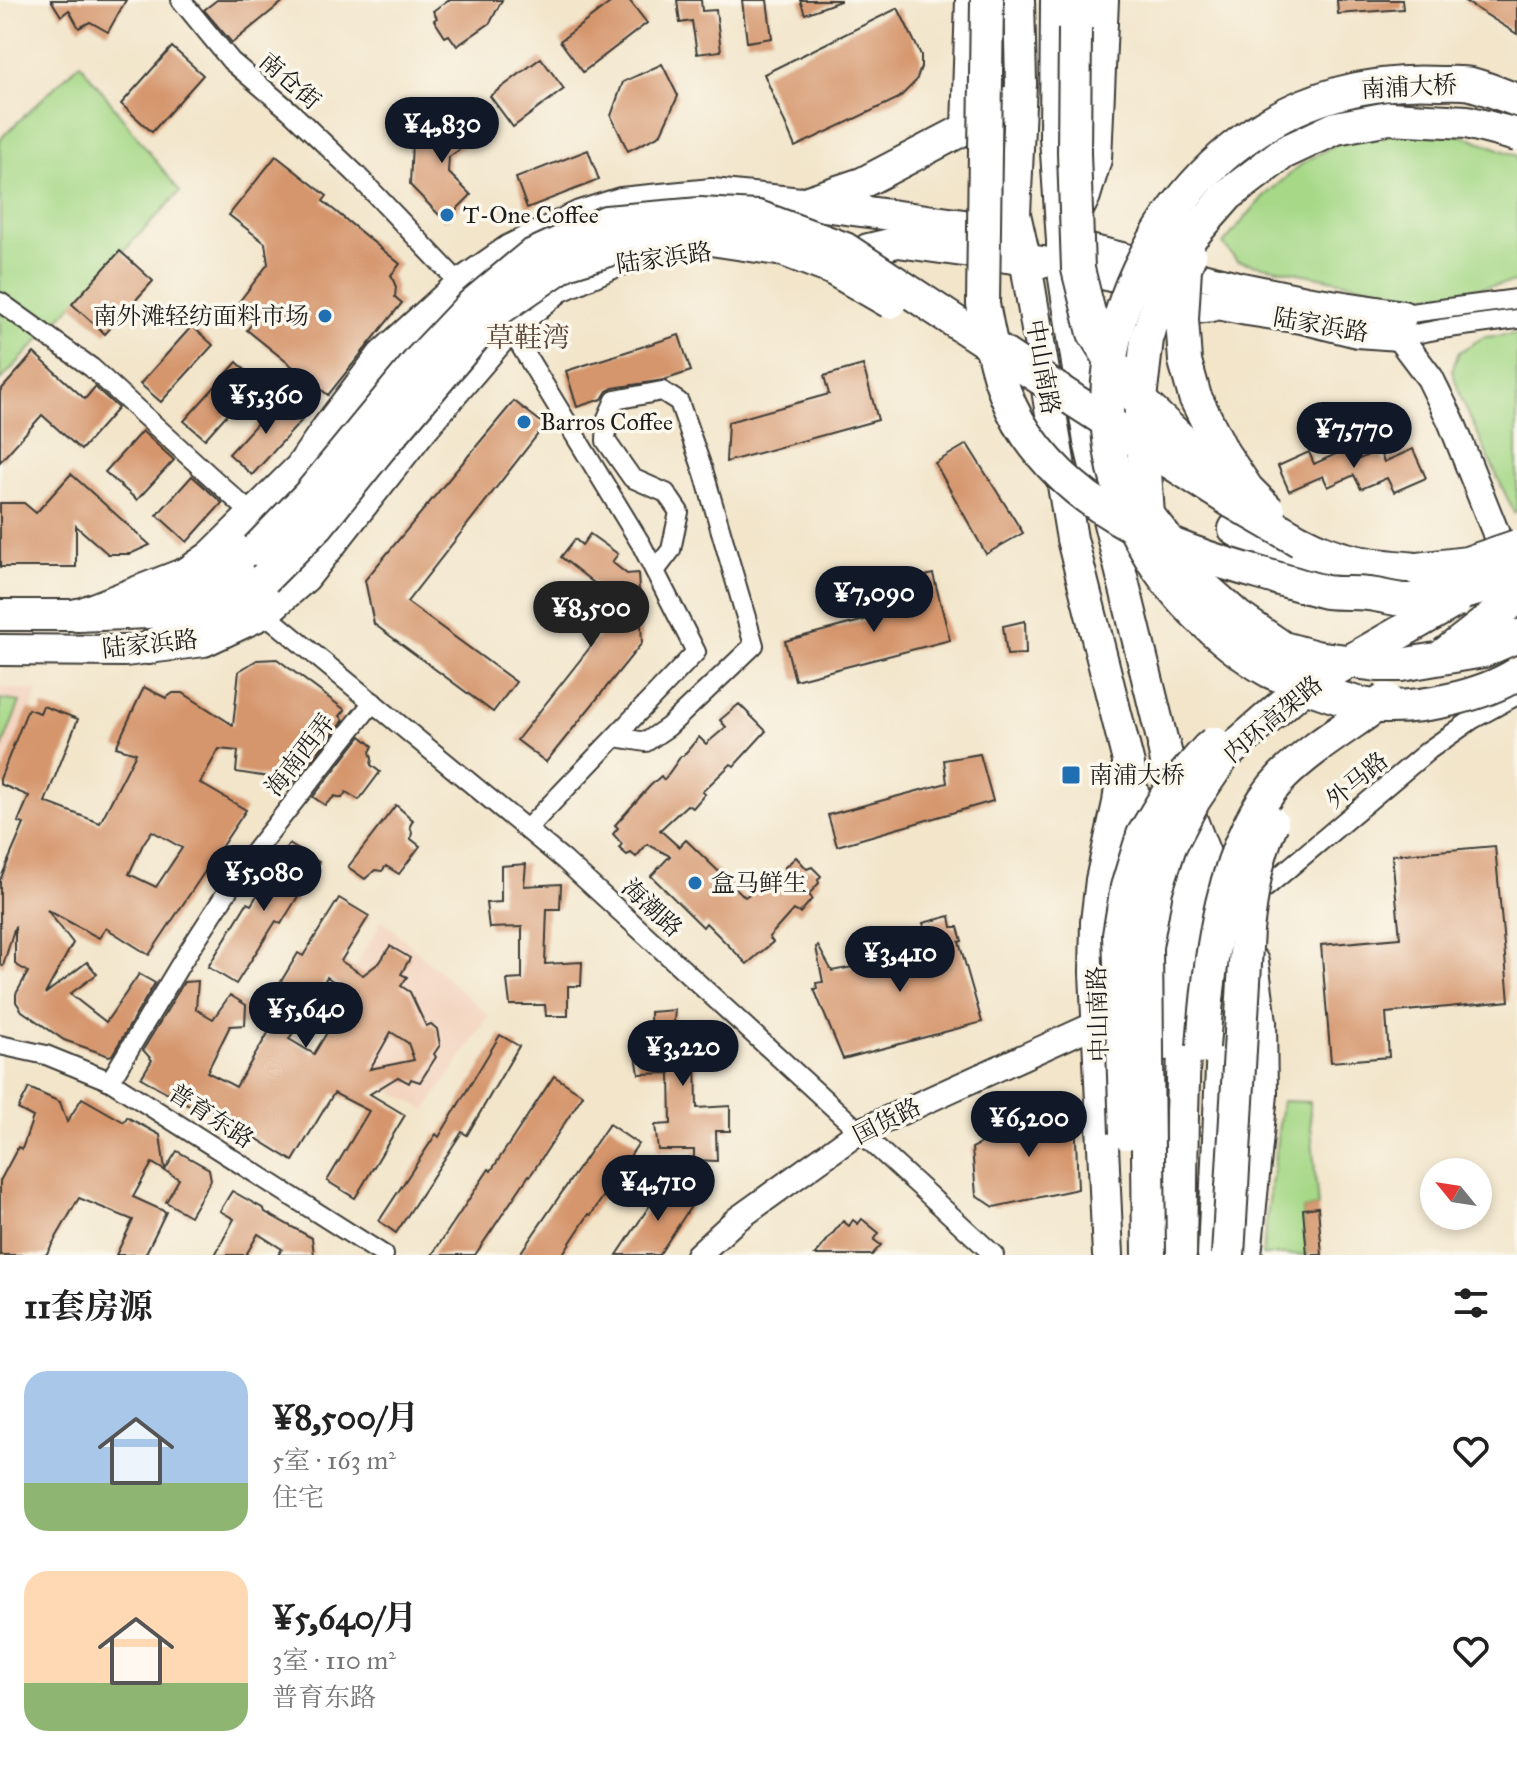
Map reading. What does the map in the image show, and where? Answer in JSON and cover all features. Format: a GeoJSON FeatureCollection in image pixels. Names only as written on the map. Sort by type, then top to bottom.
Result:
{"type":"FeatureCollection","features":[{"type":"Feature","properties":{"kind":"highway"},"geometry":{"type":"LineString","coordinates":[[987,0],[983,304],[1004,391],[1026,434],[1050,464],[1084,495],[1118,519],[1156,539],[1209,560],[1329,592],[1366,593],[1404,600],[1458,595],[1517,578]]}},
{"type":"Feature","properties":{"kind":"highway"},"geometry":{"type":"LineString","coordinates":[[1075,0],[1074,153],[1078,269],[1094,333],[1131,392],[1235,490],[1300,541]]}},
{"type":"Feature","properties":{"kind":"highway","name":"南浦大桥"},"geometry":{"type":"LineString","coordinates":[[1517,100],[1470,84],[1417,81],[1368,85],[1315,99],[1263,125],[1221,156],[1193,185],[1151,243],[1129,289],[1115,334],[1107,378],[1107,424],[1113,466],[1127,509],[1148,553],[1175,593],[1215,633],[1268,670],[1330,696],[1382,707],[1441,702],[1500,685],[1517,674]]}},
{"type":"Feature","properties":{"kind":"highway","name":"南浦大桥"},"geometry":{"type":"LineString","coordinates":[[1517,118],[1506,112],[1446,101],[1384,101],[1310,121],[1259,148],[1212,200],[1185,268],[1182,319],[1185,361],[1195,397],[1223,453],[1247,489],[1300,541],[1341,559],[1417,569],[1467,563],[1517,546]]}},
{"type":"Feature","properties":{"kind":"highway","name":"南浦大桥"},"geometry":{"type":"LineString","coordinates":[[1517,135],[1467,122],[1389,118],[1336,128],[1283,153],[1228,195],[1191,237],[1163,287],[1147,339],[1140,399],[1148,515],[1203,586],[1238,617],[1283,648],[1316,657],[1401,665],[1483,651],[1517,636]]}},
{"type":"Feature","properties":{"kind":"highway"},"geometry":{"type":"LineString","coordinates":[[77,615],[148,612],[204,583],[261,564],[310,494],[421,359],[472,305],[531,256],[606,222],[700,214],[758,217],[845,249],[1234,503],[1300,541]]}},
{"type":"Feature","properties":{"kind":"highway"},"geometry":{"type":"LineString","coordinates":[[149,648],[318,525],[496,311],[566,263],[639,241],[711,239],[784,250],[831,268],[915,317],[1281,557],[1366,593]]}},
{"type":"Feature","properties":{"kind":"highway","name":"内环高架路"},"geometry":{"type":"LineString","coordinates":[[1149,1255],[1146,947],[1156,890],[1170,846],[1194,800],[1223,757],[1301,689],[1517,566]]}},
{"type":"Feature","properties":{"kind":"highway"},"geometry":{"type":"LineString","coordinates":[[1197,1255],[1203,1047],[1211,962],[1231,869],[1253,817],[1281,779],[1316,746],[1362,717],[1517,598]]}},
{"type":"Feature","properties":{"kind":"highway"},"geometry":{"type":"LineString","coordinates":[[1128,1255],[1119,935],[1127,887],[1143,835],[1167,795],[1207,749],[1248,716],[1301,689]]}},
{"type":"Feature","properties":{"kind":"highway"},"geometry":{"type":"LineString","coordinates":[[1228,1255],[1241,1011],[1253,877],[1271,825],[1289,795],[1306,771],[1362,717]]}},
{"type":"Feature","properties":{"kind":"highway"},"geometry":{"type":"LineString","coordinates":[[1163,1255],[1177,924],[1189,895],[1185,850],[1164,747]]}},
{"type":"Feature","properties":{"kind":"highway"},"geometry":{"type":"LineString","coordinates":[[1134,796],[1149,829],[1164,897],[1177,924],[1182,1113],[1180,1255]]}},
{"type":"Feature","properties":{"kind":"main road"},"geometry":{"type":"LineString","coordinates":[[967,128],[971,0]]}},
{"type":"Feature","properties":{"kind":"main road","name":"中山南路"},"geometry":{"type":"LineString","coordinates":[[1019,0],[1021,83],[1015,214],[1072,539],[1121,728],[1134,796],[1140,1255]]}},
{"type":"Feature","properties":{"kind":"main road","name":"中山南路"},"geometry":{"type":"LineString","coordinates":[[1056,0],[1055,137],[1062,253],[1089,442],[1164,747],[1207,859],[1223,933],[1223,1022],[1213,1255]]}},
{"type":"Feature","properties":{"kind":"main road"},"geometry":{"type":"LineString","coordinates":[[1082,394],[1094,352],[1091,319],[1062,253],[1096,159],[1103,0]]}},
{"type":"Feature","properties":{"kind":"main road"},"geometry":{"type":"LineString","coordinates":[[801,203],[862,183],[967,128],[1007,99],[1021,83]]}},
{"type":"Feature","properties":{"kind":"main road","name":"陆家浜路"},"geometry":{"type":"LineString","coordinates":[[0,615],[77,615],[188,572],[211,556],[300,468],[382,356],[460,285],[510,250],[580,216],[621,203],[712,194],[801,203],[1306,299],[1401,325]]}},
{"type":"Feature","properties":{"kind":"main road","name":"陆家浜路"},"geometry":{"type":"LineString","coordinates":[[0,650],[125,651],[204,641],[264,613],[305,577],[420,431],[509,327],[558,287],[619,260],[702,249],[760,253],[820,264],[849,261],[868,249],[898,242],[1021,245]]}},
{"type":"Feature","properties":{"kind":"main road","name":"陆家浜路"},"geometry":{"type":"LineString","coordinates":[[1062,253],[1212,306],[1301,320],[1357,334],[1401,325]]}},
{"type":"Feature","properties":{"kind":"main road"},"geometry":{"type":"LineString","coordinates":[[1091,319],[1212,306]]}},
{"type":"Feature","properties":{"kind":"main road"},"geometry":{"type":"LineString","coordinates":[[1401,325],[1451,421],[1495,531],[1517,607]]}},
{"type":"Feature","properties":{"kind":"main road","name":"中山南路"},"geometry":{"type":"LineString","coordinates":[[1108,1255],[1095,972],[1097,911],[1121,775],[1121,728]]}},
{"type":"Feature","properties":{"kind":"main road","name":"中山南路"},"geometry":{"type":"LineString","coordinates":[[1207,859],[1236,912],[1252,959],[1261,1022],[1262,1094],[1246,1255]]}},
{"type":"Feature","properties":{"kind":"main road"},"geometry":{"type":"LineString","coordinates":[[1223,1022],[1236,912]]}},
{"type":"Feature","properties":{"kind":"street","name":"南仓街"},"geometry":{"type":"LineString","coordinates":[[187,2],[231,61],[290,111],[355,173],[460,285],[509,327],[641,544],[696,652],[615,737]]}},
{"type":"Feature","properties":{"kind":"street","name":"陆家浜路"},"geometry":{"type":"LineString","coordinates":[[1401,325],[1517,299]]}},
{"type":"Feature","properties":{"kind":"street"},"geometry":{"type":"LineString","coordinates":[[0,302],[92,368],[253,515]]}},
{"type":"Feature","properties":{"kind":"street","name":"陆家浜路"},"geometry":{"type":"LineString","coordinates":[[1401,325],[1441,329],[1517,319]]}},
{"type":"Feature","properties":{"kind":"street"},"geometry":{"type":"LineString","coordinates":[[527,829],[615,737],[646,742],[668,727],[754,645],[704,473],[679,402],[662,391],[615,400],[607,418],[606,441],[632,478],[666,493],[679,512],[671,550],[655,571]]}},
{"type":"Feature","properties":{"kind":"street","name":"海潮路"},"geometry":{"type":"LineString","coordinates":[[264,613],[564,860],[994,1255]]}},
{"type":"Feature","properties":{"kind":"street","name":"外马路"},"geometry":{"type":"LineString","coordinates":[[1236,912],[1429,750],[1473,719],[1517,695]]}},
{"type":"Feature","properties":{"kind":"street","name":"海南西弄"},"geometry":{"type":"LineString","coordinates":[[110,1081],[247,861],[373,702]]}},
{"type":"Feature","properties":{"kind":"street","name":"国货路"},"geometry":{"type":"LineString","coordinates":[[698,1255],[736,1220],[860,1131],[1098,1023]]}},
{"type":"Feature","properties":{"kind":"street","name":"普育东路"},"geometry":{"type":"LineString","coordinates":[[0,1045],[46,1055],[110,1081],[384,1255]]}},
{"type":"Feature","properties":{"kind":"shaded area"},"geometry":{"type":"Polygon","coordinates":[[[0,687],[38,691],[0,793],[0,687]]]}},
{"type":"Feature","properties":{"kind":"shaded area"},"geometry":{"type":"Polygon","coordinates":[[[382,920],[489,1016],[426,1110],[342,1064],[376,1010],[354,969],[382,920]]]}},
{"type":"Feature","properties":{"kind":"green space"},"geometry":{"type":"Polygon","coordinates":[[[80,63],[180,192],[0,381],[0,139],[80,63]]]}},
{"type":"Feature","properties":{"kind":"green space"},"geometry":{"type":"Polygon","coordinates":[[[1421,127],[1471,138],[1517,156],[1517,282],[1422,297],[1237,261],[1223,244],[1263,197],[1303,163],[1347,138],[1421,127]]]}},
{"type":"Feature","properties":{"kind":"green space"},"geometry":{"type":"Polygon","coordinates":[[[1517,334],[1517,510],[1514,513],[1461,398],[1452,370],[1459,352],[1484,337],[1517,334]]]}},
{"type":"Feature","properties":{"kind":"green space"},"geometry":{"type":"Polygon","coordinates":[[[0,699],[20,702],[0,753],[0,699]]]}},
{"type":"Feature","properties":{"kind":"green space"},"geometry":{"type":"Polygon","coordinates":[[[1282,1101],[1309,1102],[1318,1207],[1303,1209],[1307,1255],[1262,1255],[1282,1101]]]}},
{"type":"Feature","properties":{"kind":"building"},"geometry":{"type":"Polygon","coordinates":[[[51,0],[126,0],[108,32],[90,22],[79,28],[69,10],[61,16],[51,0]]]}},
{"type":"Feature","properties":{"kind":"building"},"geometry":{"type":"Polygon","coordinates":[[[217,0],[285,0],[232,43],[204,10],[217,0]]]}},
{"type":"Feature","properties":{"kind":"building"},"geometry":{"type":"Polygon","coordinates":[[[448,0],[502,0],[490,23],[457,46],[449,35],[445,37],[434,20],[437,18],[433,11],[448,0]]]}},
{"type":"Feature","properties":{"kind":"building"},"geometry":{"type":"Polygon","coordinates":[[[614,0],[629,0],[647,23],[583,72],[560,41],[614,0]]]}},
{"type":"Feature","properties":{"kind":"building"},"geometry":{"type":"Polygon","coordinates":[[[677,0],[701,0],[702,11],[716,10],[721,51],[697,54],[692,21],[680,23],[677,0]]]}},
{"type":"Feature","properties":{"kind":"building"},"geometry":{"type":"Polygon","coordinates":[[[742,0],[767,0],[772,38],[747,42],[742,0]]]}},
{"type":"Feature","properties":{"kind":"building"},"geometry":{"type":"Polygon","coordinates":[[[800,0],[840,0],[840,1],[805,14],[800,0]]]}},
{"type":"Feature","properties":{"kind":"building"},"geometry":{"type":"Polygon","coordinates":[[[1337,0],[1402,0],[1403,9],[1338,14],[1337,0]]]}},
{"type":"Feature","properties":{"kind":"building"},"geometry":{"type":"Polygon","coordinates":[[[1463,0],[1517,0],[1517,34],[1463,0]]]}},
{"type":"Feature","properties":{"kind":"building"},"geometry":{"type":"Polygon","coordinates":[[[898,8],[921,55],[916,81],[899,98],[795,147],[764,74],[898,8]]]}},
{"type":"Feature","properties":{"kind":"building"},"geometry":{"type":"Polygon","coordinates":[[[172,47],[203,75],[152,132],[121,104],[172,47]]]}},
{"type":"Feature","properties":{"kind":"building"},"geometry":{"type":"Polygon","coordinates":[[[541,58],[564,89],[513,127],[490,96],[541,58]]]}},
{"type":"Feature","properties":{"kind":"building"},"geometry":{"type":"Polygon","coordinates":[[[662,64],[678,96],[660,135],[628,151],[611,116],[623,82],[662,64]]]}},
{"type":"Feature","properties":{"kind":"building"},"geometry":{"type":"Polygon","coordinates":[[[465,110],[483,138],[449,157],[448,172],[471,195],[445,221],[410,185],[412,143],[436,145],[428,133],[465,110]]]}},
{"type":"Feature","properties":{"kind":"building"},"geometry":{"type":"Polygon","coordinates":[[[588,150],[599,180],[527,208],[516,178],[588,150]]]}},
{"type":"Feature","properties":{"kind":"building","name":"南外滩轻纺面料市场"},"geometry":{"type":"Polygon","coordinates":[[[276,156],[327,196],[323,201],[400,264],[391,275],[396,287],[395,297],[402,303],[328,395],[247,330],[258,316],[239,302],[268,264],[265,243],[229,215],[276,156]]]}},
{"type":"Feature","properties":{"kind":"building"},"geometry":{"type":"Polygon","coordinates":[[[120,251],[153,281],[105,334],[72,304],[120,251]]]}},
{"type":"Feature","properties":{"kind":"building"},"geometry":{"type":"Polygon","coordinates":[[[192,326],[213,345],[161,402],[140,384],[192,326]]]}},
{"type":"Feature","properties":{"kind":"building"},"geometry":{"type":"Polygon","coordinates":[[[679,335],[691,371],[664,380],[613,388],[602,399],[577,407],[566,371],[679,335]]]}},
{"type":"Feature","properties":{"kind":"building"},"geometry":{"type":"Polygon","coordinates":[[[34,353],[85,399],[95,387],[118,408],[81,450],[42,415],[0,462],[0,391],[34,353]]]}},
{"type":"Feature","properties":{"kind":"building"},"geometry":{"type":"Polygon","coordinates":[[[237,362],[257,381],[205,439],[184,421],[237,362]]]}},
{"type":"Feature","properties":{"kind":"building"},"geometry":{"type":"Polygon","coordinates":[[[863,365],[878,420],[726,462],[728,422],[829,394],[824,376],[863,365]]]}},
{"type":"Feature","properties":{"kind":"building"},"geometry":{"type":"Polygon","coordinates":[[[280,398],[303,419],[252,475],[229,454],[280,398]]]}},
{"type":"Feature","properties":{"kind":"building"},"geometry":{"type":"Polygon","coordinates":[[[514,401],[545,425],[407,602],[516,682],[493,712],[374,624],[365,580],[514,401]]]}},
{"type":"Feature","properties":{"kind":"building"},"geometry":{"type":"Polygon","coordinates":[[[142,431],[174,460],[137,500],[105,472],[142,431]]]}},
{"type":"Feature","properties":{"kind":"building"},"geometry":{"type":"Polygon","coordinates":[[[967,444],[1023,533],[986,554],[935,463],[967,444]]]}},
{"type":"Feature","properties":{"kind":"building"},"geometry":{"type":"Polygon","coordinates":[[[1347,449],[1353,462],[1379,450],[1384,462],[1413,449],[1426,478],[1394,492],[1387,478],[1361,489],[1354,475],[1328,487],[1323,476],[1289,491],[1278,466],[1309,452],[1314,464],[1347,449]]]}},
{"type":"Feature","properties":{"kind":"building"},"geometry":{"type":"Polygon","coordinates":[[[71,474],[150,545],[130,554],[108,554],[76,526],[76,567],[0,567],[0,503],[24,503],[36,513],[71,474]]]}},
{"type":"Feature","properties":{"kind":"building"},"geometry":{"type":"Polygon","coordinates":[[[192,476],[222,503],[187,542],[157,515],[192,476]]]}},
{"type":"Feature","properties":{"kind":"building"},"geometry":{"type":"Polygon","coordinates":[[[590,534],[618,554],[612,562],[627,574],[638,573],[642,643],[546,762],[517,740],[610,622],[608,594],[561,557],[575,539],[582,545],[590,534]]]}},
{"type":"Feature","properties":{"kind":"building"},"geometry":{"type":"Polygon","coordinates":[[[933,574],[950,640],[795,680],[785,641],[906,609],[899,583],[933,574]]]}},
{"type":"Feature","properties":{"kind":"building"},"geometry":{"type":"Polygon","coordinates":[[[1025,621],[1026,654],[1007,655],[1003,626],[1025,621]]]}},
{"type":"Feature","properties":{"kind":"building"},"geometry":{"type":"Polygon","coordinates":[[[277,659],[345,710],[340,716],[344,720],[295,781],[236,772],[238,751],[219,749],[200,783],[246,810],[149,955],[106,928],[99,938],[47,910],[73,943],[45,994],[87,962],[97,974],[70,994],[106,1022],[139,974],[155,983],[112,1055],[64,1040],[22,1011],[16,1002],[16,994],[28,972],[15,964],[15,926],[3,966],[0,965],[0,880],[24,824],[18,822],[29,796],[0,784],[0,779],[28,709],[40,713],[43,706],[78,719],[45,802],[100,823],[136,753],[116,747],[144,687],[166,698],[173,693],[183,693],[233,725],[239,671],[257,660],[277,659]],[[152,831],[129,874],[156,887],[182,848],[152,831]]]}},
{"type":"Feature","properties":{"kind":"building"},"geometry":{"type":"Polygon","coordinates":[[[739,704],[766,731],[734,766],[731,764],[702,792],[705,794],[693,808],[687,805],[660,830],[679,847],[686,840],[745,897],[765,883],[770,888],[788,872],[784,868],[796,857],[807,869],[812,867],[821,876],[809,894],[812,899],[800,913],[793,910],[769,937],[773,942],[747,964],[706,923],[703,927],[651,876],[670,856],[647,844],[636,857],[631,853],[627,855],[619,848],[622,844],[613,834],[618,828],[615,825],[650,786],[661,776],[664,780],[699,737],[706,744],[726,727],[720,720],[739,704]]]}},
{"type":"Feature","properties":{"kind":"building"},"geometry":{"type":"Polygon","coordinates":[[[361,736],[373,746],[371,765],[380,772],[359,800],[346,792],[342,798],[335,796],[325,805],[313,797],[361,736]]]}},
{"type":"Feature","properties":{"kind":"building"},"geometry":{"type":"Polygon","coordinates":[[[980,754],[993,801],[837,846],[828,815],[947,783],[944,760],[980,754]]]}},
{"type":"Feature","properties":{"kind":"building"},"geometry":{"type":"Polygon","coordinates":[[[396,805],[413,820],[411,839],[420,846],[399,874],[386,866],[365,879],[348,867],[396,805]]]}},
{"type":"Feature","properties":{"kind":"building"},"geometry":{"type":"Polygon","coordinates":[[[289,844],[319,862],[281,924],[276,921],[236,984],[208,967],[247,903],[251,905],[289,844]]]}},
{"type":"Feature","properties":{"kind":"building"},"geometry":{"type":"Polygon","coordinates":[[[1495,846],[1509,1001],[1386,1013],[1389,1057],[1331,1062],[1321,945],[1400,938],[1392,855],[1495,846]]]}},
{"type":"Feature","properties":{"kind":"building"},"geometry":{"type":"Polygon","coordinates":[[[526,864],[524,886],[561,884],[560,909],[547,909],[545,964],[582,962],[581,986],[568,986],[568,1016],[546,1016],[545,1005],[510,1005],[507,980],[522,979],[522,927],[489,928],[486,903],[501,902],[501,866],[526,864]]]}},
{"type":"Feature","properties":{"kind":"building"},"geometry":{"type":"Polygon","coordinates":[[[339,898],[369,916],[341,961],[363,975],[380,962],[390,946],[410,958],[401,974],[407,977],[401,986],[410,992],[426,1026],[431,1024],[437,1029],[440,1045],[420,1082],[411,1079],[409,1083],[398,1077],[370,1094],[405,1115],[355,1198],[327,1181],[369,1111],[334,1093],[293,1161],[207,1108],[204,1113],[141,1078],[152,1060],[143,1050],[184,982],[198,981],[196,1009],[213,1019],[230,995],[246,1005],[245,1025],[230,1026],[207,1072],[236,1087],[280,1013],[267,1005],[298,953],[303,956],[339,898]],[[327,977],[289,1039],[314,1054],[351,993],[327,977]],[[391,1032],[370,1069],[414,1060],[408,1043],[391,1032]]]}},
{"type":"Feature","properties":{"kind":"building"},"geometry":{"type":"Polygon","coordinates":[[[950,916],[952,927],[958,927],[962,941],[959,942],[982,1022],[843,1059],[814,989],[817,989],[816,983],[823,982],[816,947],[832,971],[853,967],[852,963],[922,946],[920,943],[928,938],[923,923],[950,916]]]}},
{"type":"Feature","properties":{"kind":"building"},"geometry":{"type":"Polygon","coordinates":[[[675,1010],[673,1032],[710,1030],[709,1054],[696,1055],[697,1108],[730,1106],[730,1131],[716,1131],[717,1161],[694,1160],[694,1150],[658,1150],[655,1125],[671,1124],[670,1073],[639,1074],[635,1049],[651,1048],[650,1012],[675,1010]]]}},
{"type":"Feature","properties":{"kind":"building"},"geometry":{"type":"Polygon","coordinates":[[[500,1035],[519,1046],[467,1135],[462,1132],[396,1233],[379,1221],[436,1134],[439,1137],[500,1035]]]}},
{"type":"Feature","properties":{"kind":"building"},"geometry":{"type":"Polygon","coordinates":[[[554,1076],[583,1095],[530,1176],[475,1255],[432,1255],[489,1169],[491,1171],[554,1076]]]}},
{"type":"Feature","properties":{"kind":"building"},"geometry":{"type":"Polygon","coordinates":[[[29,1088],[60,1102],[67,1122],[82,1098],[124,1122],[127,1117],[160,1135],[165,1170],[177,1151],[209,1169],[211,1180],[190,1216],[166,1202],[179,1179],[152,1163],[133,1197],[166,1212],[145,1255],[116,1255],[133,1220],[79,1198],[46,1255],[0,1255],[0,1181],[18,1147],[22,1149],[33,1117],[18,1109],[29,1088]]]}},
{"type":"Feature","properties":{"kind":"building"},"geometry":{"type":"Polygon","coordinates":[[[1058,1103],[1075,1114],[1078,1189],[994,1207],[976,1195],[972,1148],[1058,1103]]]}},
{"type":"Feature","properties":{"kind":"building"},"geometry":{"type":"Polygon","coordinates":[[[609,1124],[638,1144],[591,1215],[562,1255],[519,1255],[609,1124]]]}},
{"type":"Feature","properties":{"kind":"building"},"geometry":{"type":"Polygon","coordinates":[[[666,1181],[695,1200],[659,1255],[617,1255],[666,1181]]]}},
{"type":"Feature","properties":{"kind":"building"},"geometry":{"type":"Polygon","coordinates":[[[232,1191],[312,1238],[314,1255],[278,1255],[282,1249],[258,1234],[246,1255],[215,1255],[234,1219],[220,1211],[232,1191]]]}},
{"type":"Feature","properties":{"kind":"building"},"geometry":{"type":"Polygon","coordinates":[[[1318,1207],[1322,1255],[1307,1255],[1303,1209],[1318,1207]]]}},
{"type":"Feature","properties":{"kind":"building"},"geometry":{"type":"Polygon","coordinates":[[[862,1219],[879,1233],[874,1240],[881,1245],[872,1255],[815,1255],[843,1221],[849,1226],[853,1220],[858,1224],[862,1219]]]}},
{"type":"Feature","properties":{"kind":"place","name":"T-One Coffee"},"geometry":{"type":"Point","coordinates":[447,215]}},
{"type":"Feature","properties":{"kind":"place","name":"南外滩轻纺面料市场"},"geometry":{"type":"Point","coordinates":[325,316]}},
{"type":"Feature","properties":{"kind":"place","name":"Barros Coffee"},"geometry":{"type":"Point","coordinates":[524,422]}},
{"type":"Feature","properties":{"kind":"place","name":"南浦大桥"},"geometry":{"type":"Point","coordinates":[1071,775]}},
{"type":"Feature","properties":{"kind":"place","name":"盒马鲜生"},"geometry":{"type":"Point","coordinates":[695,883]}},
{"type":"Feature","properties":{"kind":"district","name":"草鞋湾"},"geometry":{"type":"Point","coordinates":[528,337]}}]}
